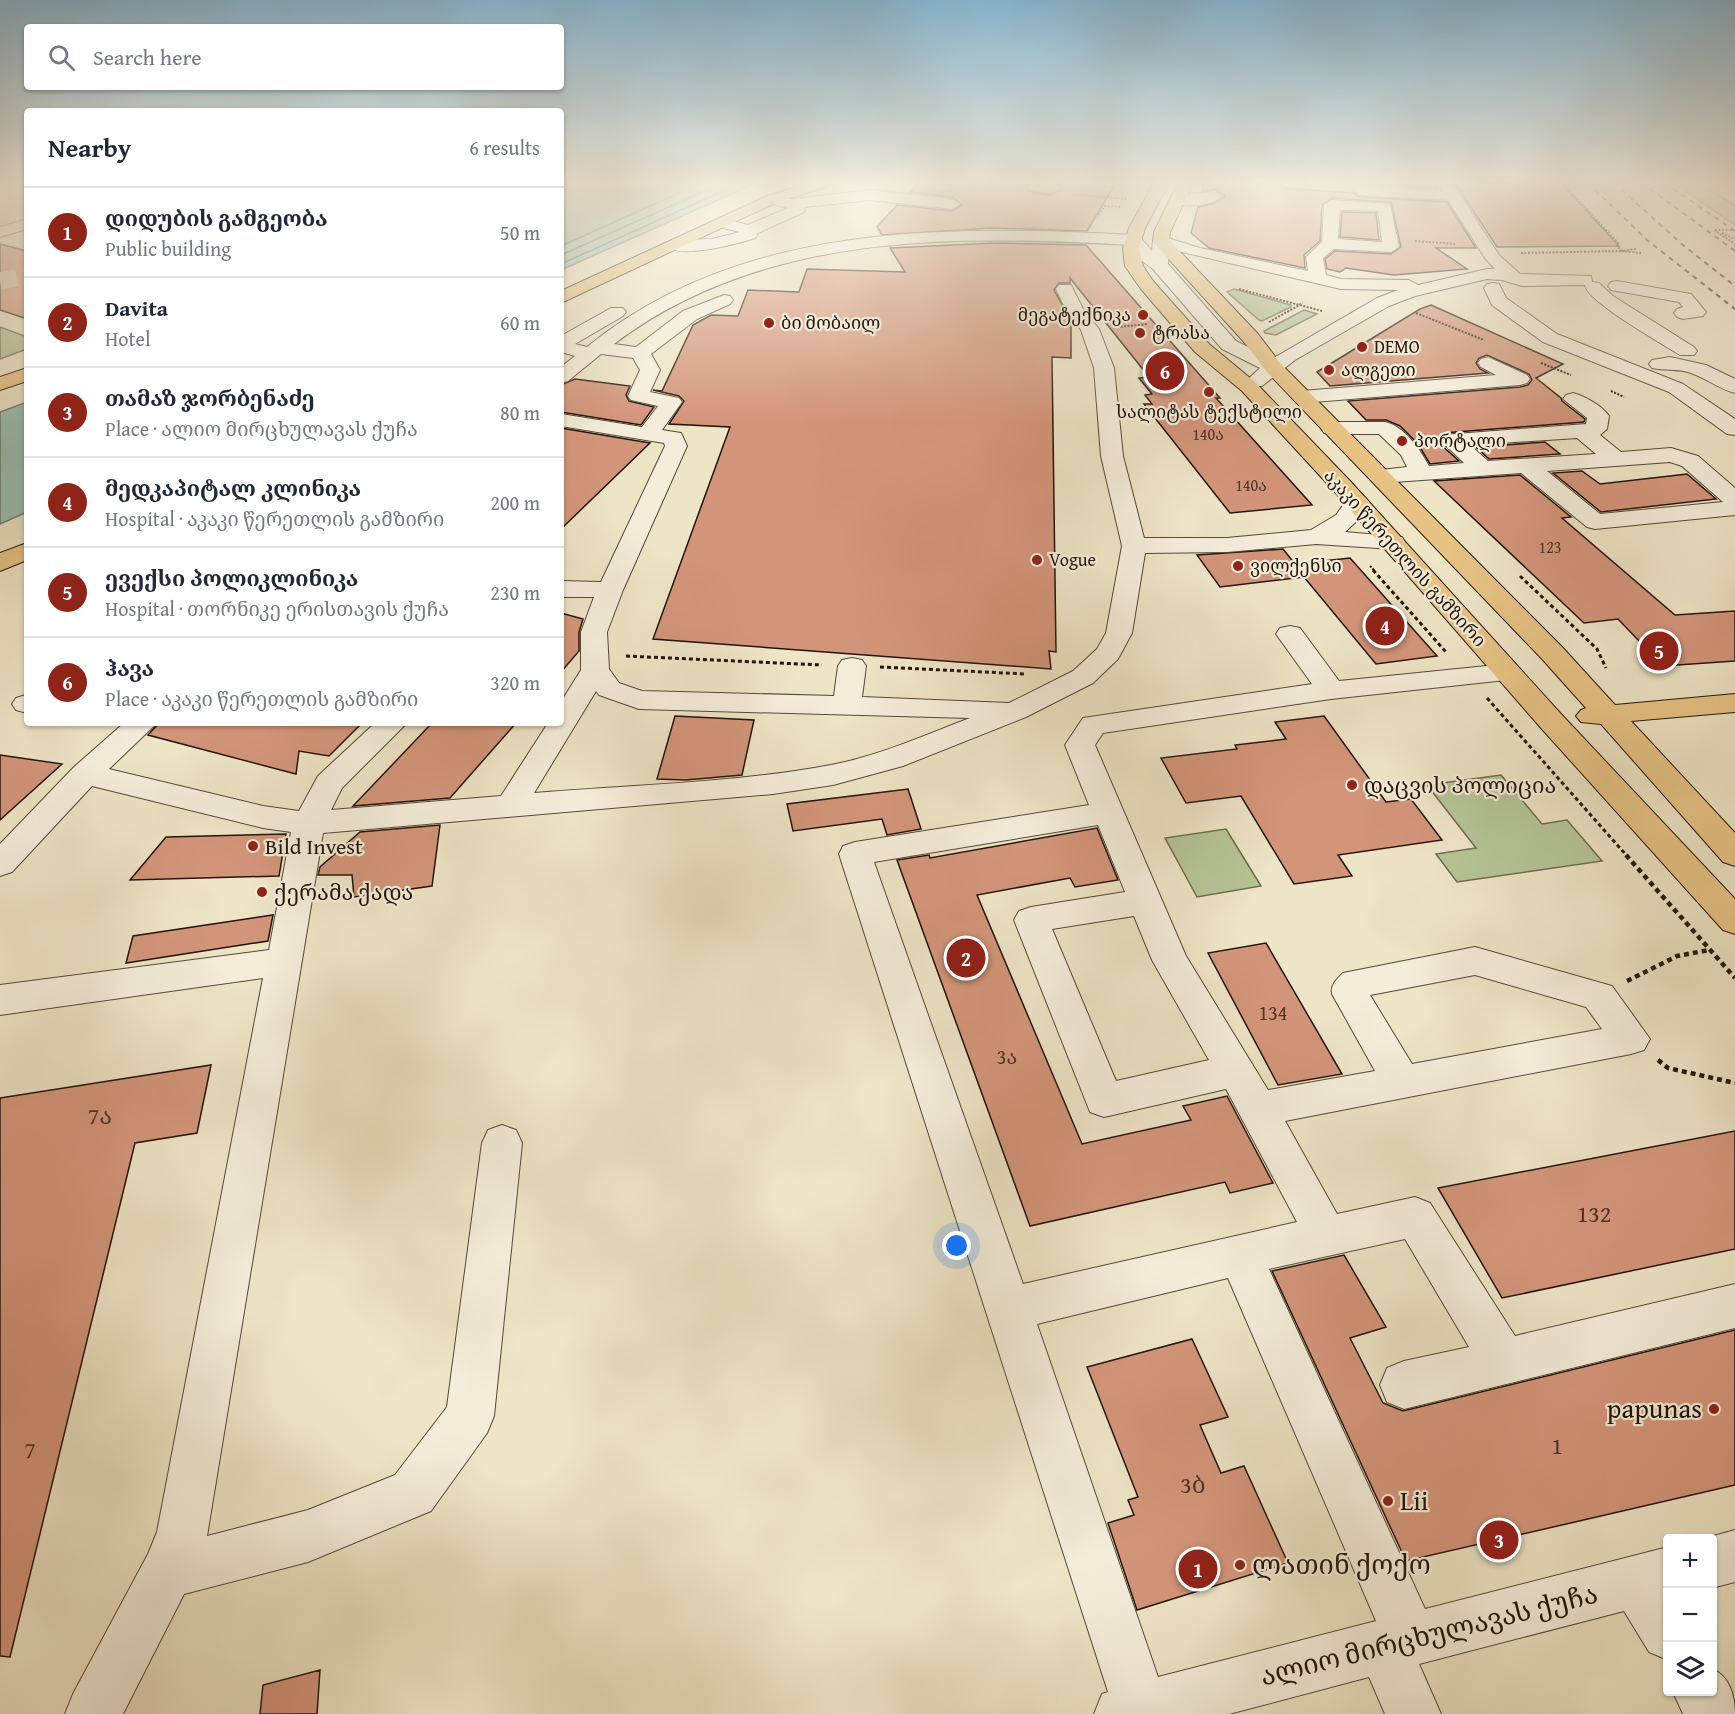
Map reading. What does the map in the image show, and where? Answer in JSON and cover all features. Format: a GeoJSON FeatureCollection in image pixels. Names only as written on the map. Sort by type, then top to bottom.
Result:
{"type":"FeatureCollection","features":[{"type":"Feature","properties":{"kind":"main road"},"geometry":{"type":"LineString","coordinates":[[564,297],[635,263]]}},
{"type":"Feature","properties":{"kind":"main road","name":"აკაკი წერეთლის გამზირი"},"geometry":{"type":"LineString","coordinates":[[1133,263],[1148,285],[1202,348],[1248,387],[1357,502],[1506,672],[1735,921]]}},
{"type":"Feature","properties":{"kind":"main road","name":"აკაკი წერეთლის გამზირი"},"geometry":{"type":"LineString","coordinates":[[1183,263],[1256,343],[1273,367],[1553,654],[1735,854]]}},
{"type":"Feature","properties":{"kind":"main road"},"geometry":{"type":"LineString","coordinates":[[0,367],[24,358]]}},
{"type":"Feature","properties":{"kind":"main road"},"geometry":{"type":"LineString","coordinates":[[0,384],[24,375]]}},
{"type":"Feature","properties":{"kind":"main road"},"geometry":{"type":"LineString","coordinates":[[0,563],[24,551]]}},
{"type":"Feature","properties":{"kind":"main road"},"geometry":{"type":"LineString","coordinates":[[1551,721],[1735,703]]}},
{"type":"Feature","properties":{"kind":"street"},"geometry":{"type":"LineString","coordinates":[[564,374],[649,311],[708,282],[764,263]]}},
{"type":"Feature","properties":{"kind":"street"},"geometry":{"type":"LineString","coordinates":[[768,281],[781,263]]}},
{"type":"Feature","properties":{"kind":"street"},"geometry":{"type":"LineString","coordinates":[[1157,263],[1229,345],[1248,387],[1273,367],[1325,334],[1401,291],[1487,269],[1517,279],[1617,286],[1685,298],[1697,312],[1683,313]]}},
{"type":"Feature","properties":{"kind":"street"},"geometry":{"type":"LineString","coordinates":[[1189,263],[1226,278],[1340,308],[1379,291],[1401,291],[1446,283],[1487,269]]}},
{"type":"Feature","properties":{"kind":"street"},"geometry":{"type":"LineString","coordinates":[[1251,263],[1313,278],[1401,291]]}},
{"type":"Feature","properties":{"kind":"street"},"geometry":{"type":"LineString","coordinates":[[1313,278],[1317,276],[1315,263]]}},
{"type":"Feature","properties":{"kind":"street"},"geometry":{"type":"LineString","coordinates":[[1484,263],[1498,301],[1550,338],[1649,369],[1735,429]]}},
{"type":"Feature","properties":{"kind":"street"},"geometry":{"type":"LineString","coordinates":[[1487,269],[1520,289],[1524,287],[1517,279]]}},
{"type":"Feature","properties":{"kind":"street"},"geometry":{"type":"LineString","coordinates":[[708,282],[671,286],[653,292],[568,340],[565,347],[640,353],[690,315],[739,294]]}},
{"type":"Feature","properties":{"kind":"street"},"geometry":{"type":"LineString","coordinates":[[1589,283],[1607,300],[1688,351]]}},
{"type":"Feature","properties":{"kind":"street"},"geometry":{"type":"LineString","coordinates":[[85,774],[263,817],[309,823],[773,784],[833,775],[892,759],[1016,711],[1083,677],[1108,653],[1119,633],[1134,546],[1112,456],[1104,368],[1090,329],[1075,310],[1065,289]]}},
{"type":"Feature","properties":{"kind":"street"},"geometry":{"type":"LineString","coordinates":[[1229,345],[1273,367]]}},
{"type":"Feature","properties":{"kind":"street"},"geometry":{"type":"LineString","coordinates":[[1639,351],[1649,369]]}},
{"type":"Feature","properties":{"kind":"street"},"geometry":{"type":"LineString","coordinates":[[640,353],[650,370],[638,396],[672,402],[648,434]]}},
{"type":"Feature","properties":{"kind":"street"},"geometry":{"type":"LineString","coordinates":[[1302,397],[1520,379],[1488,363]]}},
{"type":"Feature","properties":{"kind":"street"},"geometry":{"type":"LineString","coordinates":[[1649,369],[1685,364],[1702,368],[1735,387]]}},
{"type":"Feature","properties":{"kind":"street"},"geometry":{"type":"LineString","coordinates":[[1481,467],[1451,440],[1596,429],[1598,416],[1573,399]]}},
{"type":"Feature","properties":{"kind":"street"},"geometry":{"type":"LineString","coordinates":[[564,420],[673,438],[676,446],[610,591],[594,632],[595,670],[564,720]]}},
{"type":"Feature","properties":{"kind":"street"},"geometry":{"type":"LineString","coordinates":[[1332,428],[1385,428],[1410,452],[1421,472]]}},
{"type":"Feature","properties":{"kind":"street"},"geometry":{"type":"LineString","coordinates":[[1582,431],[1616,459]]}},
{"type":"Feature","properties":{"kind":"street"},"geometry":{"type":"LineString","coordinates":[[1380,476],[1671,455],[1690,461],[1735,500]]}},
{"type":"Feature","properties":{"kind":"street"},"geometry":{"type":"LineString","coordinates":[[1526,465],[1595,522],[1735,508]]}},
{"type":"Feature","properties":{"kind":"street"},"geometry":{"type":"LineString","coordinates":[[1316,537],[1337,527],[1350,516],[1357,502]]}},
{"type":"Feature","properties":{"kind":"street"},"geometry":{"type":"LineString","coordinates":[[1134,546],[1227,545],[1316,537],[1393,542]]}},
{"type":"Feature","properties":{"kind":"street"},"geometry":{"type":"LineString","coordinates":[[564,589],[610,591]]}},
{"type":"Feature","properties":{"kind":"street"},"geometry":{"type":"LineString","coordinates":[[1290,634],[1331,690]]}},
{"type":"Feature","properties":{"kind":"street"},"geometry":{"type":"LineString","coordinates":[[847,706],[852,666]]}},
{"type":"Feature","properties":{"kind":"street"},"geometry":{"type":"LineString","coordinates":[[1326,1235],[1258,1109],[1170,960],[1080,744],[1093,725],[1461,669],[1506,672]]}},
{"type":"Feature","properties":{"kind":"street"},"geometry":{"type":"LineString","coordinates":[[595,670],[609,689],[639,700],[1016,711]]}},
{"type":"Feature","properties":{"kind":"street"},"geometry":{"type":"LineString","coordinates":[[0,864],[129,726]]}},
{"type":"Feature","properties":{"kind":"street"},"geometry":{"type":"LineString","coordinates":[[93,1714],[167,1572],[183,1532],[309,823],[329,783],[389,726]]}},
{"type":"Feature","properties":{"kind":"street"},"geometry":{"type":"LineString","coordinates":[[511,806],[560,726]]}},
{"type":"Feature","properties":{"kind":"street"},"geometry":{"type":"LineString","coordinates":[[1107,813],[855,854],[1009,1309],[1131,1712]]}},
{"type":"Feature","properties":{"kind":"street"},"geometry":{"type":"LineString","coordinates":[[1144,902],[1031,920],[1104,1100],[1235,1071]]}},
{"type":"Feature","properties":{"kind":"street"},"geometry":{"type":"LineString","coordinates":[[1258,1109],[1402,1082],[1631,1039],[1599,996],[1475,961],[1356,983],[1349,989],[1350,994],[1402,1082]]}},
{"type":"Feature","properties":{"kind":"street"},"geometry":{"type":"LineString","coordinates":[[0,1000],[283,962]]}},
{"type":"Feature","properties":{"kind":"street"},"geometry":{"type":"LineString","coordinates":[[167,1572],[308,1536],[413,1493],[470,1416],[502,1143]]}},
{"type":"Feature","properties":{"kind":"street"},"geometry":{"type":"LineString","coordinates":[[1009,1309],[1326,1235],[1415,1217],[1504,1362]]}},
{"type":"Feature","properties":{"kind":"street"},"geometry":{"type":"LineString","coordinates":[[1240,1255],[1397,1643],[1413,1714]]}},
{"type":"Feature","properties":{"kind":"street"},"geometry":{"type":"LineString","coordinates":[[1404,1384],[1735,1306]]}},
{"type":"Feature","properties":{"kind":"street"},"geometry":{"type":"LineString","coordinates":[[1717,1561],[1735,1556]]}},
{"type":"Feature","properties":{"kind":"street"},"geometry":{"type":"LineString","coordinates":[[1652,1577],[1663,1616]]}},
{"type":"Feature","properties":{"kind":"street","name":"ალიო მირცხულავას ქუჩა"},"geometry":{"type":"LineString","coordinates":[[1131,1712],[1652,1577]]}},
{"type":"Feature","properties":{"kind":"street"},"geometry":{"type":"LineString","coordinates":[[1703,1696],[1714,1714]]}},
{"type":"Feature","properties":{"kind":"path"},"geometry":{"type":"LineString","coordinates":[[1467,263],[1487,269]]}},
{"type":"Feature","properties":{"kind":"path"},"geometry":{"type":"LineString","coordinates":[[1226,278],[1322,311],[1340,308]]}},
{"type":"Feature","properties":{"kind":"path"},"geometry":{"type":"LineString","coordinates":[[1268,322],[1301,304]]}},
{"type":"Feature","properties":{"kind":"path"},"geometry":{"type":"LineString","coordinates":[[1090,329],[1154,324]]}},
{"type":"Feature","properties":{"kind":"path"},"geometry":{"type":"LineString","coordinates":[[1368,564],[1735,978]]}},
{"type":"Feature","properties":{"kind":"path"},"geometry":{"type":"LineString","coordinates":[[1599,996],[1677,956],[1710,950]]}},
{"type":"Feature","properties":{"kind":"path"},"geometry":{"type":"LineString","coordinates":[[1631,1039],[1668,1068],[1735,1083]]}},
{"type":"Feature","properties":{"kind":"green space"},"geometry":{"type":"Polygon","coordinates":[[[1234,289],[1291,305],[1291,307],[1262,321],[1227,292],[1234,289]]]}},
{"type":"Feature","properties":{"kind":"green space"},"geometry":{"type":"Polygon","coordinates":[[[1304,310],[1317,314],[1276,335],[1265,333],[1264,331],[1304,310]]]}},
{"type":"Feature","properties":{"kind":"green space"},"geometry":{"type":"Polygon","coordinates":[[[0,327],[24,336],[24,350],[0,359],[0,327]]]}},
{"type":"Feature","properties":{"kind":"green space"},"geometry":{"type":"Polygon","coordinates":[[[1501,775],[1542,824],[1567,820],[1602,861],[1457,882],[1436,854],[1476,848],[1427,785],[1501,775]]]}},
{"type":"Feature","properties":{"kind":"green space"},"geometry":{"type":"Polygon","coordinates":[[[1226,829],[1261,886],[1197,897],[1165,838],[1226,829]]]}},
{"type":"Feature","properties":{"kind":"water"},"geometry":{"type":"Polygon","coordinates":[[[564,263],[577,263],[564,269],[564,263]]]}},
{"type":"Feature","properties":{"kind":"water"},"geometry":{"type":"Polygon","coordinates":[[[24,403],[24,513],[0,524],[0,412],[24,403]]]}},
{"type":"Feature","properties":{"kind":"building"},"geometry":{"type":"Polygon","coordinates":[[[0,263],[24,263],[24,318],[0,310],[0,263]]]}},
{"type":"Feature","properties":{"kind":"building"},"geometry":{"type":"Polygon","coordinates":[[[899,263],[1102,263],[1220,398],[1216,398],[1312,505],[1230,513],[1144,404],[1152,404],[1145,395],[1152,394],[1139,378],[1149,377],[1070,278],[1070,283],[1059,283],[1054,290],[1071,320],[1071,358],[1052,357],[1056,652],[1049,651],[1051,669],[653,639],[730,427],[669,424],[684,401],[679,396],[653,390],[662,391],[693,325],[711,315],[738,316],[748,290],[799,292],[807,269],[905,272],[899,263]]]}},
{"type":"Feature","properties":{"kind":"building"},"geometry":{"type":"Polygon","coordinates":[[[1281,263],[1305,263],[1305,268],[1281,263]]]}},
{"type":"Feature","properties":{"kind":"building"},"geometry":{"type":"Polygon","coordinates":[[[1326,263],[1458,263],[1467,269],[1394,275],[1346,268],[1340,272],[1327,269],[1326,263]]]}},
{"type":"Feature","properties":{"kind":"building"},"geometry":{"type":"Polygon","coordinates":[[[1431,305],[1563,364],[1536,378],[1585,419],[1584,422],[1443,433],[1438,442],[1459,461],[1430,464],[1418,444],[1400,426],[1386,420],[1366,420],[1348,401],[1520,387],[1528,385],[1532,380],[1529,374],[1487,355],[1479,358],[1476,363],[1480,369],[1488,373],[1330,386],[1317,372],[1420,309],[1431,305]]]}},
{"type":"Feature","properties":{"kind":"building"},"geometry":{"type":"Polygon","coordinates":[[[575,379],[630,386],[626,395],[629,401],[654,407],[641,425],[564,412],[564,384],[575,379]]]}},
{"type":"Feature","properties":{"kind":"building"},"geometry":{"type":"Polygon","coordinates":[[[564,429],[650,443],[564,526],[564,429]]]}},
{"type":"Feature","properties":{"kind":"building"},"geometry":{"type":"Polygon","coordinates":[[[1545,442],[1560,454],[1489,459],[1476,447],[1545,442]]]}},
{"type":"Feature","properties":{"kind":"building"},"geometry":{"type":"Polygon","coordinates":[[[1582,471],[1600,484],[1687,474],[1716,499],[1601,512],[1553,473],[1582,471]]]}},
{"type":"Feature","properties":{"kind":"building"},"geometry":{"type":"Polygon","coordinates":[[[1520,475],[1571,517],[1562,518],[1675,615],[1735,611],[1735,661],[1663,666],[1618,619],[1584,623],[1434,481],[1520,475]]]}},
{"type":"Feature","properties":{"kind":"building"},"geometry":{"type":"Polygon","coordinates":[[[1283,549],[1295,564],[1350,558],[1437,656],[1376,664],[1304,577],[1220,587],[1197,555],[1283,549]]]}},
{"type":"Feature","properties":{"kind":"building"},"geometry":{"type":"Polygon","coordinates":[[[564,614],[583,619],[579,632],[579,651],[564,668],[564,614]]]}},
{"type":"Feature","properties":{"kind":"building"},"geometry":{"type":"Polygon","coordinates":[[[675,716],[754,720],[742,775],[686,780],[657,779],[675,716]]]}},
{"type":"Feature","properties":{"kind":"building"},"geometry":{"type":"Polygon","coordinates":[[[1324,716],[1386,802],[1411,799],[1442,840],[1338,855],[1352,876],[1294,884],[1241,796],[1186,803],[1161,758],[1237,749],[1235,745],[1286,739],[1275,722],[1324,716]]]}},
{"type":"Feature","properties":{"kind":"building"},"geometry":{"type":"Polygon","coordinates":[[[156,726],[359,726],[329,756],[299,751],[296,774],[148,735],[156,726]]]}},
{"type":"Feature","properties":{"kind":"building"},"geometry":{"type":"Polygon","coordinates":[[[429,726],[513,726],[450,798],[353,806],[429,726]]]}},
{"type":"Feature","properties":{"kind":"building"},"geometry":{"type":"Polygon","coordinates":[[[0,755],[62,764],[0,820],[0,755]]]}},
{"type":"Feature","properties":{"kind":"building"},"geometry":{"type":"Polygon","coordinates":[[[908,789],[921,829],[887,835],[882,819],[793,831],[787,804],[908,789]]]}},
{"type":"Feature","properties":{"kind":"building"},"geometry":{"type":"Polygon","coordinates":[[[440,825],[432,886],[354,897],[352,875],[318,875],[320,867],[360,832],[440,825]]]}},
{"type":"Feature","properties":{"kind":"building"},"geometry":{"type":"Polygon","coordinates":[[[1097,828],[1118,880],[1075,887],[1070,878],[977,895],[1082,1144],[1191,1120],[1183,1106],[1227,1096],[1273,1183],[1230,1193],[1225,1182],[1030,1226],[897,860],[929,855],[930,858],[1097,828]]]}},
{"type":"Feature","properties":{"kind":"building"},"geometry":{"type":"Polygon","coordinates":[[[286,834],[279,876],[130,880],[166,837],[286,834]]]}},
{"type":"Feature","properties":{"kind":"building"},"geometry":{"type":"Polygon","coordinates":[[[273,915],[268,941],[126,963],[133,936],[273,915]]]}},
{"type":"Feature","properties":{"kind":"building"},"geometry":{"type":"Polygon","coordinates":[[[1266,943],[1342,1074],[1278,1085],[1208,953],[1266,943]]]}},
{"type":"Feature","properties":{"kind":"building"},"geometry":{"type":"Polygon","coordinates":[[[211,1065],[197,1133],[135,1143],[10,1657],[0,1656],[0,1098],[211,1065]]]}},
{"type":"Feature","properties":{"kind":"building"},"geometry":{"type":"Polygon","coordinates":[[[1735,1131],[1735,1249],[1502,1298],[1438,1188],[1735,1131]]]}},
{"type":"Feature","properties":{"kind":"building"},"geometry":{"type":"Polygon","coordinates":[[[1344,1255],[1386,1327],[1350,1338],[1383,1403],[1403,1411],[1735,1330],[1735,1485],[1406,1561],[1272,1271],[1344,1255]]]}},
{"type":"Feature","properties":{"kind":"building"},"geometry":{"type":"Polygon","coordinates":[[[1192,1339],[1228,1417],[1200,1425],[1221,1473],[1244,1466],[1288,1563],[1137,1610],[1108,1523],[1134,1515],[1128,1500],[1138,1497],[1087,1367],[1192,1339]]]}},
{"type":"Feature","properties":{"kind":"building"},"geometry":{"type":"Polygon","coordinates":[[[320,1670],[317,1714],[260,1714],[263,1685],[320,1670]]]}},
{"type":"Feature","properties":{"kind":"tunnel"},"geometry":{"type":"LineString","coordinates":[[0,281],[24,277]]}},
{"type":"Feature","properties":{"kind":"railway"},"geometry":{"type":"LineString","coordinates":[[1676,263],[1735,309]]}},
{"type":"Feature","properties":{"kind":"railway"},"geometry":{"type":"LineString","coordinates":[[1706,263],[1735,286]]}},
{"type":"Feature","properties":{"kind":"place","name":"მეგატექნიკა"},"geometry":{"type":"Point","coordinates":[1143,315]}},
{"type":"Feature","properties":{"kind":"place","name":"ბი მობაილ"},"geometry":{"type":"Point","coordinates":[769,323]}},
{"type":"Feature","properties":{"kind":"place","name":"ტრასა"},"geometry":{"type":"Point","coordinates":[1140,333]}},
{"type":"Feature","properties":{"kind":"place","name":"DEMO"},"geometry":{"type":"Point","coordinates":[1362,347]}},
{"type":"Feature","properties":{"kind":"place","name":"ალგეთი"},"geometry":{"type":"Point","coordinates":[1329,370]}},
{"type":"Feature","properties":{"kind":"place","name":"ჰავა"},"geometry":{"type":"Point","coordinates":[1165,371]}},
{"type":"Feature","properties":{"kind":"place","name":"სალიტას ტექსტილი"},"geometry":{"type":"Point","coordinates":[1209,392]}},
{"type":"Feature","properties":{"kind":"place","name":"პორტალი"},"geometry":{"type":"Point","coordinates":[1402,441]}},
{"type":"Feature","properties":{"kind":"place","name":"Vogue"},"geometry":{"type":"Point","coordinates":[1037,560]}},
{"type":"Feature","properties":{"kind":"place","name":"ვილქენსი"},"geometry":{"type":"Point","coordinates":[1238,566]}},
{"type":"Feature","properties":{"kind":"place","name":"მედკაპიტალ კლინიკა"},"geometry":{"type":"Point","coordinates":[1385,626]}},
{"type":"Feature","properties":{"kind":"place","name":"ევექსი პოლიკლინიკა"},"geometry":{"type":"Point","coordinates":[1659,651]}},
{"type":"Feature","properties":{"kind":"place","name":"დაცვის პოლიცია"},"geometry":{"type":"Point","coordinates":[1352,785]}},
{"type":"Feature","properties":{"kind":"place","name":"Bild Invest"},"geometry":{"type":"Point","coordinates":[253,846]}},
{"type":"Feature","properties":{"kind":"place","name":"ქერამა ქადა"},"geometry":{"type":"Point","coordinates":[262,892]}},
{"type":"Feature","properties":{"kind":"place","name":"Davita"},"geometry":{"type":"Point","coordinates":[966,958]}},
{"type":"Feature","properties":{"kind":"place","name":"papunas"},"geometry":{"type":"Point","coordinates":[1714,1409]}},
{"type":"Feature","properties":{"kind":"place","name":"Lii"},"geometry":{"type":"Point","coordinates":[1388,1501]}},
{"type":"Feature","properties":{"kind":"place","name":"თამაზ ჯორბენაძე"},"geometry":{"type":"Point","coordinates":[1499,1540]}},
{"type":"Feature","properties":{"kind":"place","name":"ლათინ ქოქო"},"geometry":{"type":"Point","coordinates":[1240,1565]}},
{"type":"Feature","properties":{"kind":"place","name":"დიდუბის გამგეობა"},"geometry":{"type":"Point","coordinates":[1198,1569]}}]}
